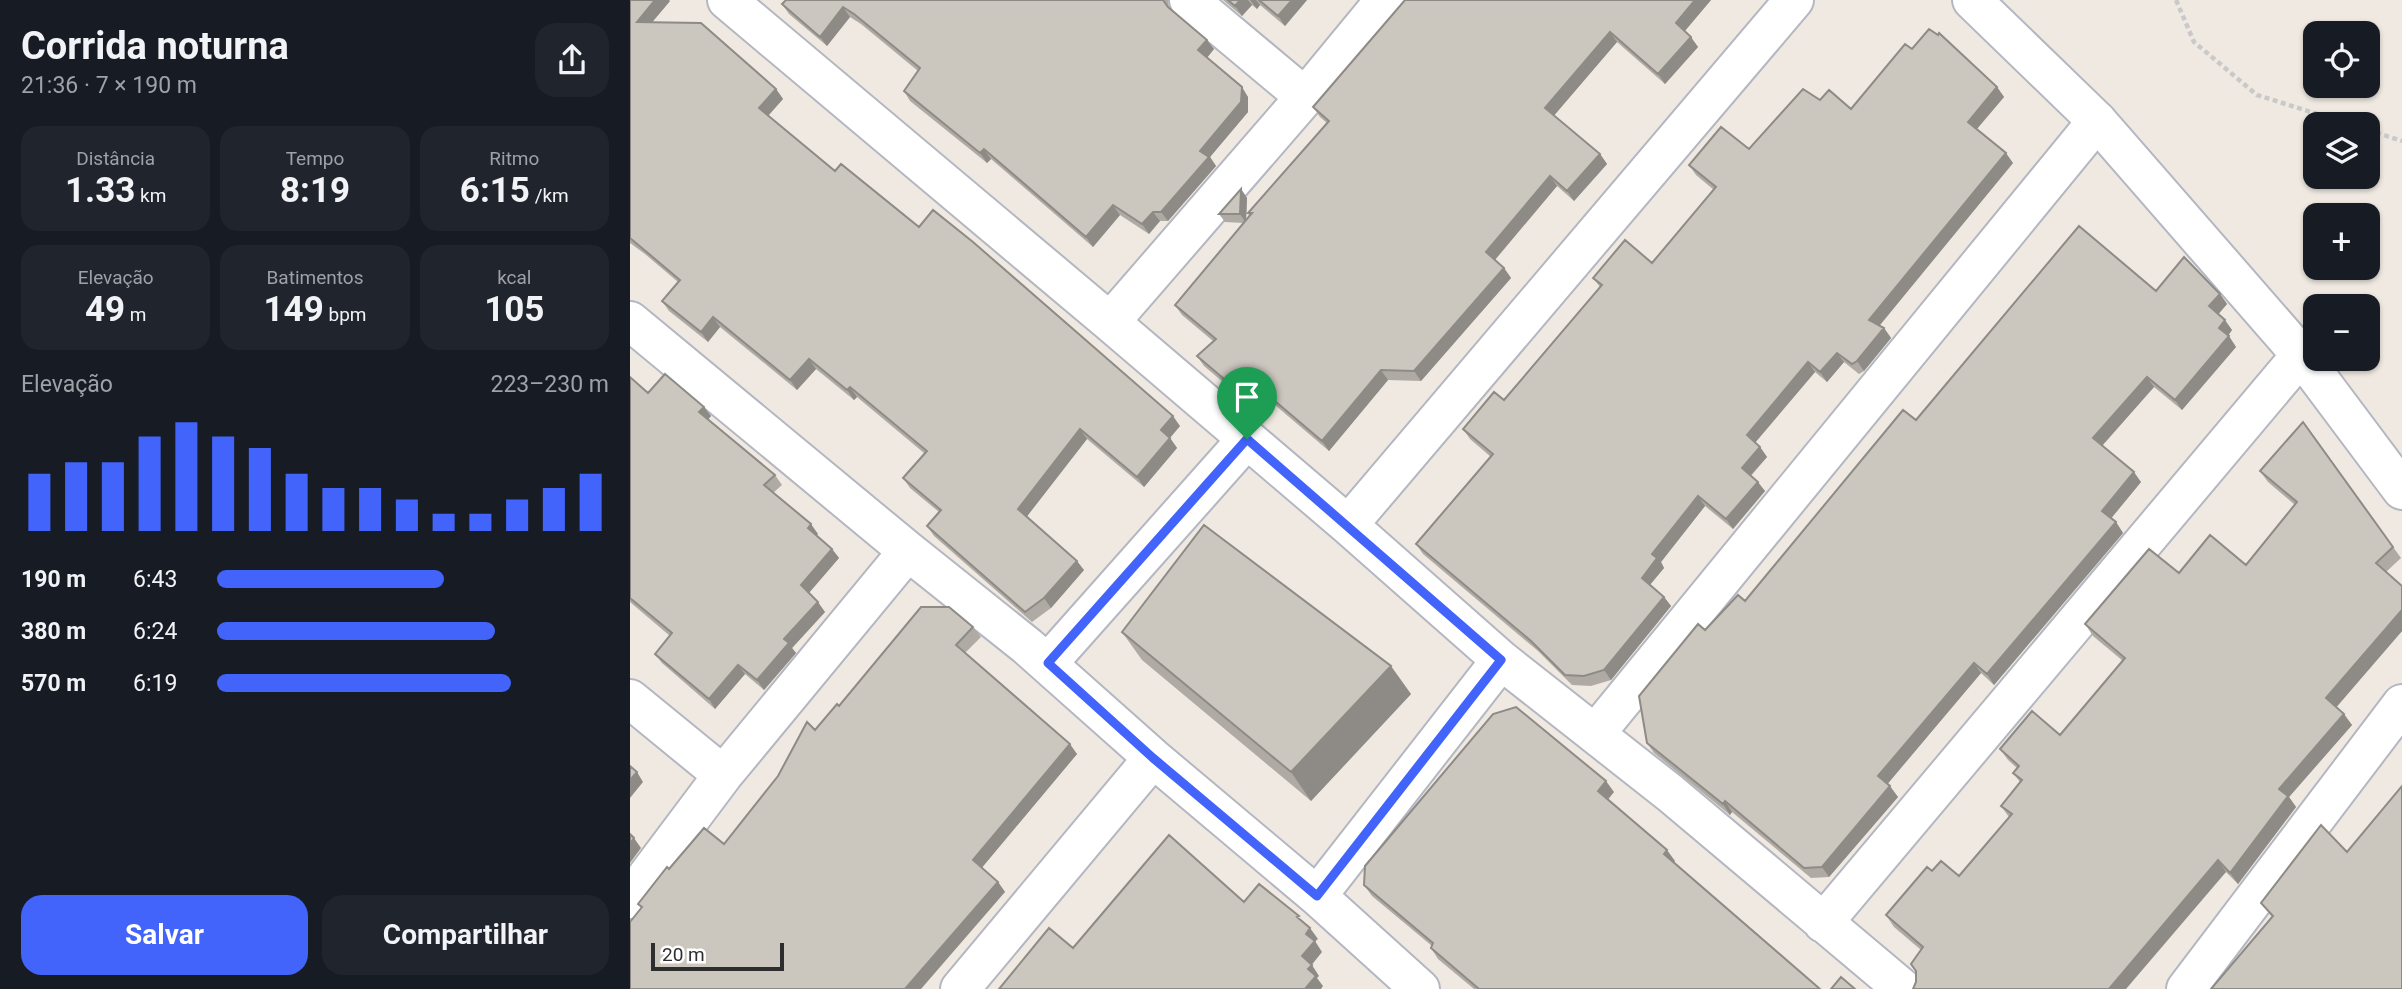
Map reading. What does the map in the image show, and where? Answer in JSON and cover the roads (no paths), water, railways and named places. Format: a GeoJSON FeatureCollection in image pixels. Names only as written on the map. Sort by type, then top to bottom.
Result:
{"type":"FeatureCollection","features":[{"type":"Feature","properties":{"kind":"street"},"geometry":{"type":"LineString","coordinates":[[727,0],[1110,322],[1501,660],[1670,793],[1903,989]]}},
{"type":"Feature","properties":{"kind":"street"},"geometry":{"type":"LineString","coordinates":[[1189,0],[1305,97]]}},
{"type":"Feature","properties":{"kind":"street"},"geometry":{"type":"LineString","coordinates":[[1110,322],[1305,97],[1385,0]]}},
{"type":"Feature","properties":{"kind":"street"},"geometry":{"type":"LineString","coordinates":[[1348,525],[1794,0]]}},
{"type":"Feature","properties":{"kind":"street"},"geometry":{"type":"LineString","coordinates":[[1972,0],[2097,121],[2301,355],[2402,490]]}},
{"type":"Feature","properties":{"kind":"street"},"geometry":{"type":"LineString","coordinates":[[1595,734],[2097,121]]}},
{"type":"Feature","properties":{"kind":"street"},"geometry":{"type":"LineString","coordinates":[[630,321],[1048,663],[1153,758],[1317,896],[1396,982]]}},
{"type":"Feature","properties":{"kind":"street"},"geometry":{"type":"LineString","coordinates":[[1823,923],[2301,355]]}},
{"type":"Feature","properties":{"kind":"street"},"geometry":{"type":"LineString","coordinates":[[1048,663],[1247,439]]}},
{"type":"Feature","properties":{"kind":"street"},"geometry":{"type":"LineString","coordinates":[[630,898],[723,775],[908,551]]}},
{"type":"Feature","properties":{"kind":"street"},"geometry":{"type":"LineString","coordinates":[[1317,896],[1501,660]]}},
{"type":"Feature","properties":{"kind":"street"},"geometry":{"type":"LineString","coordinates":[[630,699],[723,775]]}},
{"type":"Feature","properties":{"kind":"street"},"geometry":{"type":"LineString","coordinates":[[2186,989],[2402,704]]}},
{"type":"Feature","properties":{"kind":"street"},"geometry":{"type":"LineString","coordinates":[[960,989],[1153,758]]}}]}
